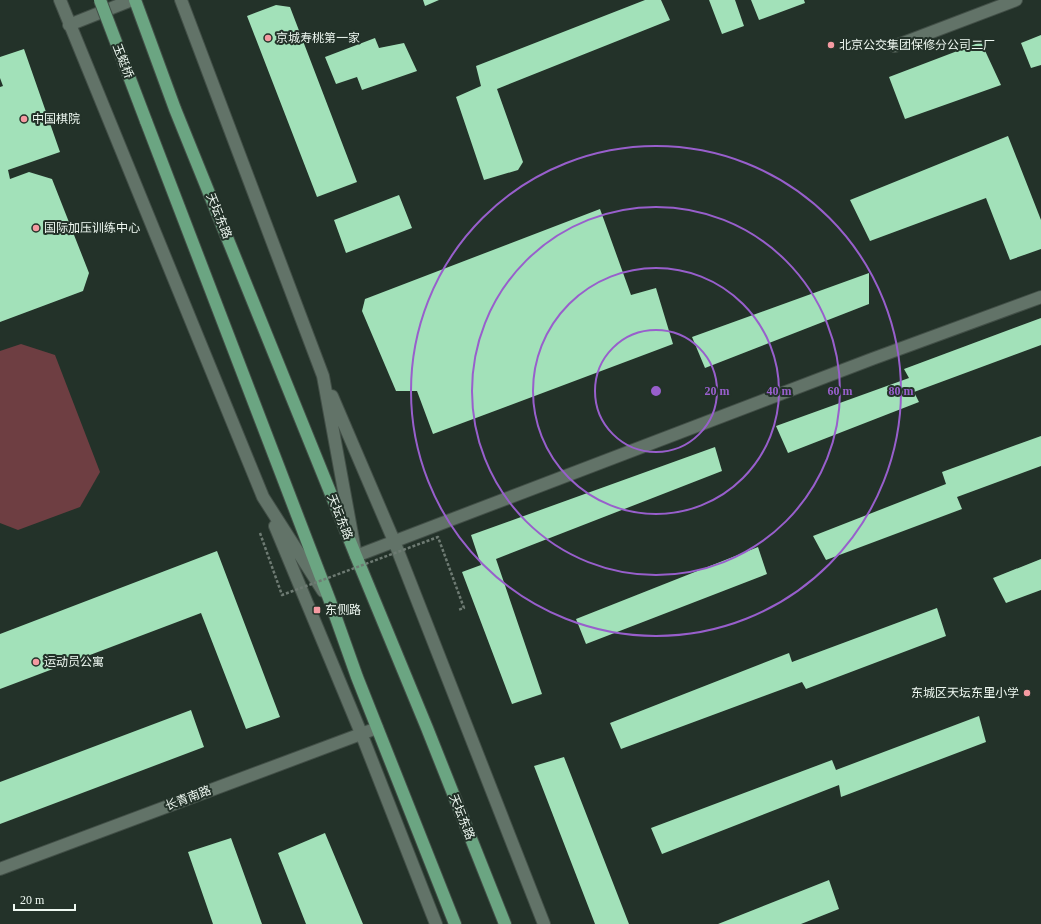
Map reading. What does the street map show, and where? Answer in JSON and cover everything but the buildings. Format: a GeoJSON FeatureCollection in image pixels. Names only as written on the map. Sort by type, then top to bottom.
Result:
{"type":"FeatureCollection","features":[{"type":"Feature","properties":{"kind":"main road","name":"玉蜓桥"},"geometry":{"type":"LineString","coordinates":[[100,0],[330,601]]}},
{"type":"Feature","properties":{"kind":"main road","name":"天坛东路"},"geometry":{"type":"LineString","coordinates":[[134,0],[175,109],[427,728],[505,924]]}},
{"type":"Feature","properties":{"kind":"main road"},"geometry":{"type":"LineString","coordinates":[[330,601],[357,677],[455,924]]}},
{"type":"Feature","properties":{"kind":"street"},"geometry":{"type":"LineString","coordinates":[[60,0],[262,497],[361,734],[436,924]]}},
{"type":"Feature","properties":{"kind":"street"},"geometry":{"type":"LineString","coordinates":[[69,25],[134,0]]}},
{"type":"Feature","properties":{"kind":"street"},"geometry":{"type":"LineString","coordinates":[[181,0],[323,376],[394,541],[544,924]]}},
{"type":"Feature","properties":{"kind":"street"},"geometry":{"type":"LineString","coordinates":[[895,46],[1016,0]]}},
{"type":"Feature","properties":{"kind":"street"},"geometry":{"type":"LineString","coordinates":[[323,376],[356,556],[864,362],[1041,297]]}},
{"type":"Feature","properties":{"kind":"street"},"geometry":{"type":"LineString","coordinates":[[262,497],[330,601]]}},
{"type":"Feature","properties":{"kind":"street","name":"长青南路"},"geometry":{"type":"LineString","coordinates":[[0,869],[377,728]]}},
{"type":"Feature","properties":{"kind":"path"},"geometry":{"type":"LineString","coordinates":[[260,533],[282,595],[438,538],[464,608],[458,610]]}},
{"type":"Feature","properties":{"kind":"shaded area"},"geometry":{"type":"Polygon","coordinates":[[[21,344],[55,355],[100,472],[80,507],[18,530],[0,523],[0,351],[21,344]]]}},
{"type":"Feature","properties":{"kind":"place","name":"京城寿桃第一家"},"geometry":{"type":"Point","coordinates":[268,38]}},
{"type":"Feature","properties":{"kind":"place","name":"北京公交集团保修分公司二厂"},"geometry":{"type":"Point","coordinates":[831,45]}},
{"type":"Feature","properties":{"kind":"place","name":"中国棋院"},"geometry":{"type":"Point","coordinates":[24,119]}},
{"type":"Feature","properties":{"kind":"place","name":"国际加压训练中心"},"geometry":{"type":"Point","coordinates":[36,228]}},
{"type":"Feature","properties":{"kind":"place","name":"东侧路"},"geometry":{"type":"Point","coordinates":[317,610]}},
{"type":"Feature","properties":{"kind":"place","name":"运动员公寓"},"geometry":{"type":"Point","coordinates":[36,662]}},
{"type":"Feature","properties":{"kind":"place","name":"东城区天坛东里小学"},"geometry":{"type":"Point","coordinates":[1027,693]}}]}
